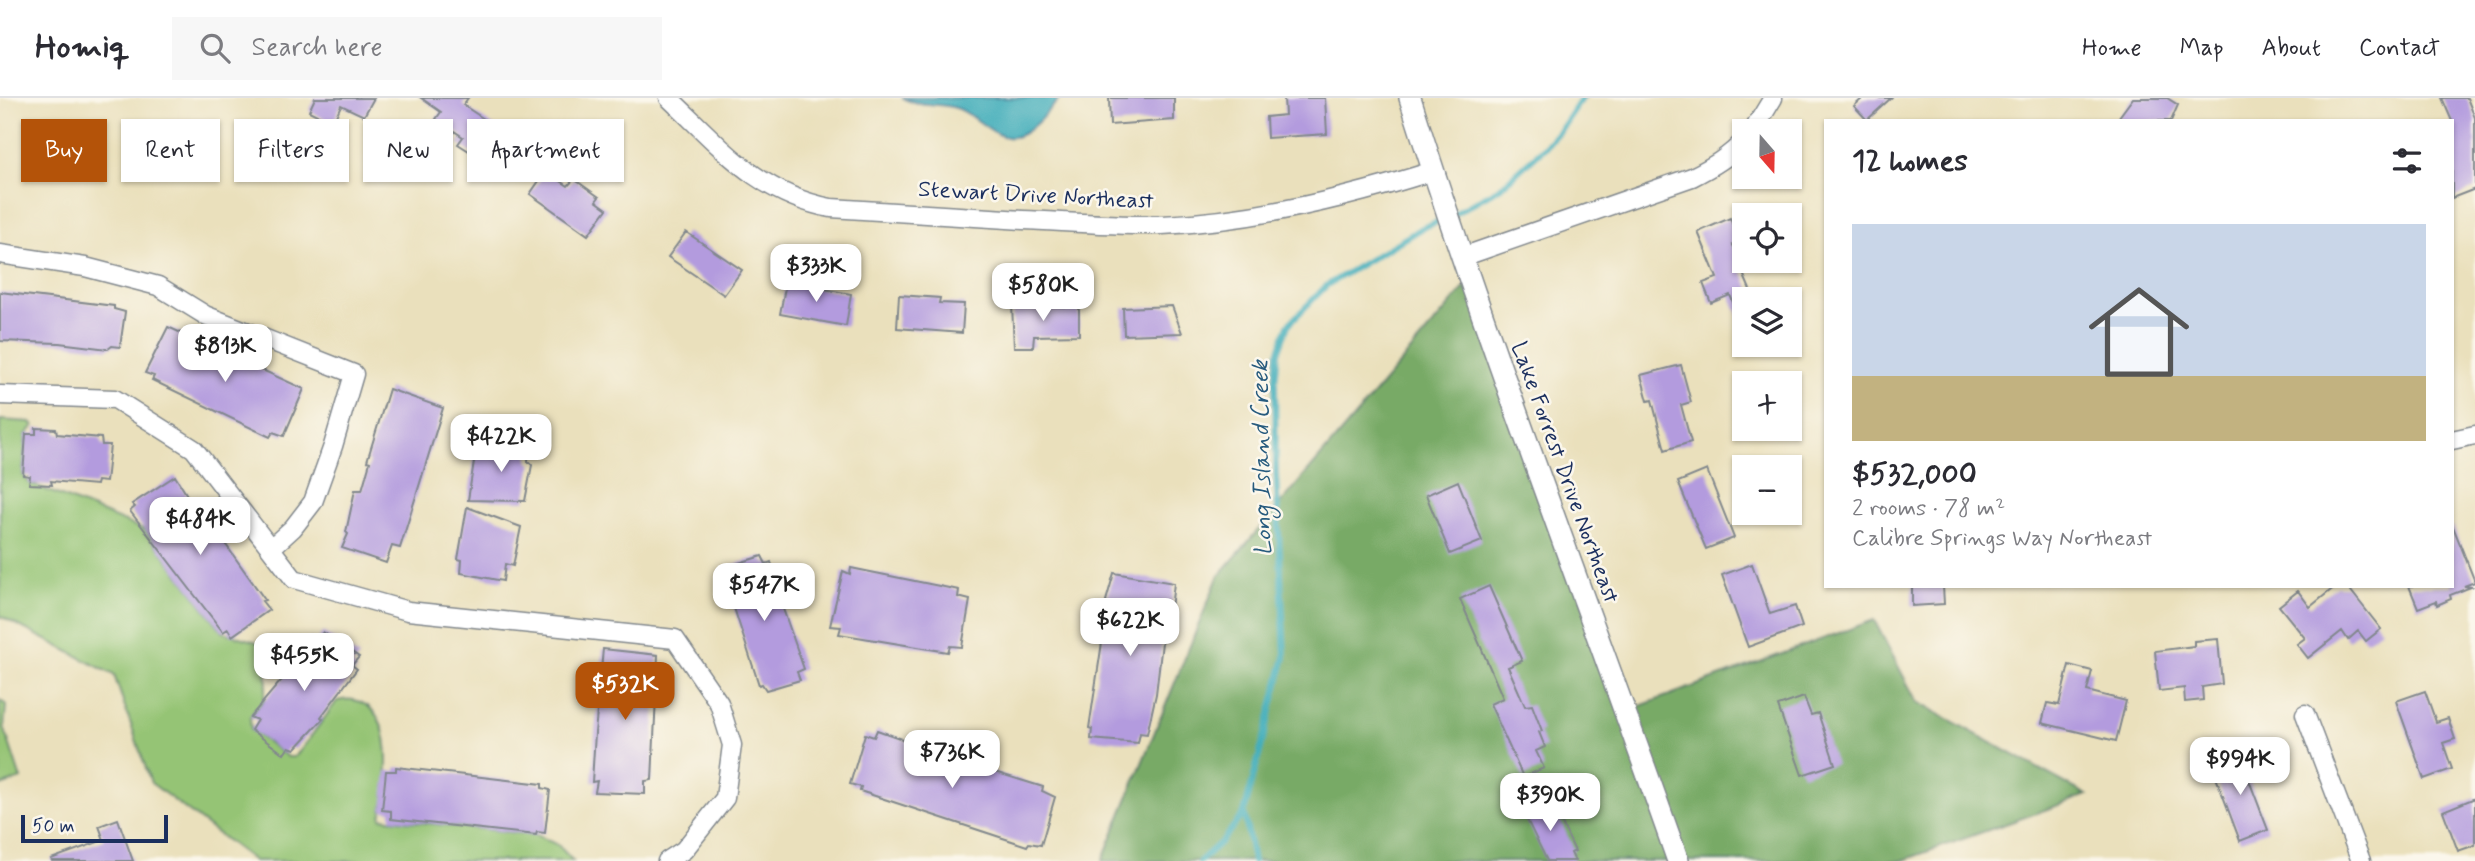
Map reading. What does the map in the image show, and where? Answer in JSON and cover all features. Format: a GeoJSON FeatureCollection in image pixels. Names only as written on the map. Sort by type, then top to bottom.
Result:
{"type":"FeatureCollection","features":[{"type":"Feature","properties":{"kind":"street","name":"Stewart Drive Northeast"},"geometry":{"type":"LineString","coordinates":[[669,98],[751,175],[789,197],[831,208],[1115,225],[1163,225],[1233,218],[1436,181]]}},
{"type":"Feature","properties":{"kind":"street","name":"Lake Forrest Drive Northeast"},"geometry":{"type":"LineString","coordinates":[[1410,98],[1528,449],[1678,861]]}},
{"type":"Feature","properties":{"kind":"street"},"geometry":{"type":"LineString","coordinates":[[1760,119],[1773,98]]}},
{"type":"Feature","properties":{"kind":"street"},"geometry":{"type":"LineString","coordinates":[[1462,257],[1692,177],[1732,153]]}},
{"type":"Feature","properties":{"kind":"street"},"geometry":{"type":"LineString","coordinates":[[0,254],[85,267],[158,286],[205,315],[354,374],[313,502],[293,528],[271,548]]}},
{"type":"Feature","properties":{"kind":"street"},"geometry":{"type":"LineString","coordinates":[[0,395],[115,400],[194,449],[294,579],[408,611],[675,639],[719,704],[732,746],[725,798],[684,850],[667,861]]}},
{"type":"Feature","properties":{"kind":"street"},"geometry":{"type":"LineString","coordinates":[[2454,440],[2475,435]]}},
{"type":"Feature","properties":{"kind":"street"},"geometry":{"type":"LineString","coordinates":[[2305,714],[2361,861]]}},
{"type":"Feature","properties":{"kind":"green space"},"geometry":{"type":"Polygon","coordinates":[[[1472,279],[1621,713],[1874,620],[1917,702],[2087,795],[1901,861],[1102,861],[1218,577],[1472,279]]]}},
{"type":"Feature","properties":{"kind":"green space"},"geometry":{"type":"Polygon","coordinates":[[[0,420],[31,422],[34,426],[26,435],[23,475],[29,483],[145,530],[223,632],[257,642],[266,663],[267,681],[263,702],[250,717],[251,730],[288,757],[294,757],[337,701],[354,700],[368,707],[378,718],[384,733],[387,769],[381,818],[536,835],[558,845],[573,861],[254,861],[151,783],[114,675],[0,616],[0,420]]]}},
{"type":"Feature","properties":{"kind":"green space"},"geometry":{"type":"Polygon","coordinates":[[[0,700],[6,705],[4,727],[21,779],[0,786],[0,700]]]}},
{"type":"Feature","properties":{"kind":"water"},"geometry":{"type":"Polygon","coordinates":[[[902,98],[1061,98],[1026,132],[1009,137],[1000,135],[959,109],[916,103],[902,98]]]}},
{"type":"Feature","properties":{"kind":"building"},"geometry":{"type":"Polygon","coordinates":[[[315,98],[374,98],[364,116],[341,105],[335,119],[325,119],[309,111],[315,98]]]}},
{"type":"Feature","properties":{"kind":"building"},"geometry":{"type":"Polygon","coordinates":[[[421,98],[468,98],[463,105],[484,119],[467,119],[467,150],[458,144],[463,137],[453,130],[453,119],[436,119],[441,112],[421,98]]]}},
{"type":"Feature","properties":{"kind":"building"},"geometry":{"type":"Polygon","coordinates":[[[1109,98],[1174,98],[1174,120],[1110,125],[1109,98]]]}},
{"type":"Feature","properties":{"kind":"building"},"geometry":{"type":"Polygon","coordinates":[[[1284,98],[1325,98],[1327,134],[1267,138],[1266,117],[1285,115],[1284,98]]]}},
{"type":"Feature","properties":{"kind":"building"},"geometry":{"type":"Polygon","coordinates":[[[1863,98],[1891,98],[1868,119],[1854,106],[1863,98]]]}},
{"type":"Feature","properties":{"kind":"building"},"geometry":{"type":"Polygon","coordinates":[[[2133,98],[2167,98],[2178,105],[2172,119],[2117,119],[2133,98]]]}},
{"type":"Feature","properties":{"kind":"building"},"geometry":{"type":"Polygon","coordinates":[[[2442,98],[2467,98],[2475,118],[2475,189],[2454,197],[2454,119],[2451,119],[2442,98]]]}},
{"type":"Feature","properties":{"kind":"building"},"geometry":{"type":"Polygon","coordinates":[[[538,182],[562,182],[568,186],[571,182],[578,182],[599,197],[596,201],[607,209],[588,235],[530,194],[538,182]]]}},
{"type":"Feature","properties":{"kind":"building"},"geometry":{"type":"Polygon","coordinates":[[[1730,218],[1732,273],[1743,273],[1749,287],[1732,287],[1732,300],[1730,295],[1711,303],[1703,283],[1717,278],[1698,232],[1730,218]]]}},
{"type":"Feature","properties":{"kind":"building"},"geometry":{"type":"Polygon","coordinates":[[[686,232],[742,270],[724,295],[668,257],[686,232]]]}},
{"type":"Feature","properties":{"kind":"building"},"geometry":{"type":"Polygon","coordinates":[[[786,282],[851,294],[846,326],[780,314],[786,282]]]}},
{"type":"Feature","properties":{"kind":"building"},"geometry":{"type":"Polygon","coordinates":[[[0,292],[114,306],[114,309],[125,312],[120,347],[112,346],[108,349],[59,343],[0,341],[0,292]]]}},
{"type":"Feature","properties":{"kind":"building"},"geometry":{"type":"Polygon","coordinates":[[[899,295],[940,298],[939,303],[964,304],[962,333],[897,328],[899,295]]]}},
{"type":"Feature","properties":{"kind":"building"},"geometry":{"type":"Polygon","coordinates":[[[1012,305],[1079,307],[1079,335],[1034,336],[1033,347],[1014,347],[1012,305]]]}},
{"type":"Feature","properties":{"kind":"building"},"geometry":{"type":"Polygon","coordinates":[[[1172,306],[1182,333],[1124,335],[1123,308],[1172,306]]]}},
{"type":"Feature","properties":{"kind":"building"},"geometry":{"type":"Polygon","coordinates":[[[168,327],[304,389],[284,436],[273,432],[270,437],[152,380],[154,376],[145,373],[168,327]]]}},
{"type":"Feature","properties":{"kind":"building"},"geometry":{"type":"Polygon","coordinates":[[[1681,365],[1691,402],[1681,405],[1691,442],[1665,450],[1652,400],[1648,401],[1641,375],[1681,365]]]}},
{"type":"Feature","properties":{"kind":"building"},"geometry":{"type":"Polygon","coordinates":[[[389,389],[443,408],[400,548],[392,546],[386,563],[342,548],[348,534],[346,532],[355,490],[362,490],[370,462],[367,461],[389,389]]]}},
{"type":"Feature","properties":{"kind":"building"},"geometry":{"type":"Polygon","coordinates":[[[36,428],[56,429],[57,434],[101,438],[102,445],[110,445],[106,482],[97,481],[96,485],[51,481],[52,485],[29,484],[30,476],[23,475],[26,434],[36,434],[36,428]]]}},
{"type":"Feature","properties":{"kind":"building"},"geometry":{"type":"Polygon","coordinates":[[[487,443],[529,449],[528,461],[532,465],[525,501],[468,500],[475,455],[484,456],[487,443]]]}},
{"type":"Feature","properties":{"kind":"building"},"geometry":{"type":"Polygon","coordinates":[[[1707,470],[1734,538],[1706,549],[1678,482],[1707,470]]]}},
{"type":"Feature","properties":{"kind":"building"},"geometry":{"type":"Polygon","coordinates":[[[175,476],[265,600],[262,601],[269,610],[232,636],[228,629],[223,632],[130,511],[135,507],[132,504],[175,476]]]}},
{"type":"Feature","properties":{"kind":"building"},"geometry":{"type":"Polygon","coordinates":[[[1458,481],[1482,541],[1450,554],[1426,495],[1458,481]]]}},
{"type":"Feature","properties":{"kind":"building"},"geometry":{"type":"Polygon","coordinates":[[[467,507],[521,527],[513,566],[505,564],[503,581],[461,573],[462,560],[458,559],[467,507]]]}},
{"type":"Feature","properties":{"kind":"building"},"geometry":{"type":"Polygon","coordinates":[[[2454,529],[2475,582],[2464,586],[2471,587],[2450,595],[2451,599],[2437,605],[2436,601],[2418,608],[2410,588],[2454,588],[2454,529]]]}},
{"type":"Feature","properties":{"kind":"building"},"geometry":{"type":"Polygon","coordinates":[[[762,556],[766,564],[771,562],[785,605],[782,606],[804,669],[797,672],[800,680],[766,690],[762,684],[759,685],[724,577],[734,574],[732,565],[762,556]]]}},
{"type":"Feature","properties":{"kind":"building"},"geometry":{"type":"Polygon","coordinates":[[[1752,564],[1770,614],[1795,606],[1802,627],[1748,647],[1722,575],[1752,564]]]}},
{"type":"Feature","properties":{"kind":"building"},"geometry":{"type":"Polygon","coordinates":[[[851,568],[959,590],[958,597],[970,600],[962,647],[950,646],[948,652],[839,634],[841,627],[830,626],[843,571],[850,574],[851,568]]]}},
{"type":"Feature","properties":{"kind":"building"},"geometry":{"type":"Polygon","coordinates":[[[1114,573],[1174,583],[1171,608],[1166,608],[1156,694],[1147,734],[1140,733],[1138,743],[1091,739],[1092,729],[1089,728],[1108,603],[1106,601],[1114,573]]]}},
{"type":"Feature","properties":{"kind":"building"},"geometry":{"type":"Polygon","coordinates":[[[1489,586],[1522,661],[1508,667],[1525,706],[1532,705],[1545,747],[1536,751],[1544,768],[1523,777],[1490,704],[1503,698],[1460,599],[1489,586]]]}},
{"type":"Feature","properties":{"kind":"building"},"geometry":{"type":"Polygon","coordinates":[[[1912,588],[1943,588],[1944,604],[1912,606],[1912,588]]]}},
{"type":"Feature","properties":{"kind":"building"},"geometry":{"type":"Polygon","coordinates":[[[2334,588],[2349,588],[2381,629],[2366,641],[2358,631],[2348,640],[2342,631],[2308,658],[2297,644],[2305,638],[2279,606],[2298,591],[2310,607],[2334,588]]]}},
{"type":"Feature","properties":{"kind":"building"},"geometry":{"type":"Polygon","coordinates":[[[323,632],[359,657],[352,665],[357,669],[321,717],[323,719],[295,749],[289,747],[284,754],[251,730],[257,720],[250,717],[292,668],[289,666],[310,638],[316,641],[323,632]]]}},
{"type":"Feature","properties":{"kind":"building"},"geometry":{"type":"Polygon","coordinates":[[[2218,639],[2222,684],[2202,687],[2203,700],[2185,702],[2184,688],[2159,691],[2155,651],[2194,646],[2194,641],[2218,639]]]}},
{"type":"Feature","properties":{"kind":"building"},"geometry":{"type":"Polygon","coordinates":[[[603,649],[658,655],[652,780],[645,781],[645,794],[595,792],[597,781],[592,782],[603,649]]]}},
{"type":"Feature","properties":{"kind":"building"},"geometry":{"type":"Polygon","coordinates":[[[2069,665],[2092,671],[2087,691],[2126,701],[2116,741],[2042,723],[2047,703],[2059,705],[2069,665]]]}},
{"type":"Feature","properties":{"kind":"building"},"geometry":{"type":"Polygon","coordinates":[[[2425,691],[2436,722],[2448,718],[2455,739],[2443,743],[2452,769],[2424,779],[2396,701],[2425,691]]]}},
{"type":"Feature","properties":{"kind":"building"},"geometry":{"type":"Polygon","coordinates":[[[1804,697],[1811,715],[1818,713],[1835,764],[1802,775],[1778,706],[1804,697]]]}},
{"type":"Feature","properties":{"kind":"building"},"geometry":{"type":"Polygon","coordinates":[[[877,730],[919,745],[917,748],[1043,787],[1042,791],[1055,797],[1041,845],[1029,843],[1027,846],[860,791],[861,787],[850,784],[865,734],[874,737],[877,730]]]}},
{"type":"Feature","properties":{"kind":"building"},"geometry":{"type":"Polygon","coordinates":[[[2239,754],[2268,830],[2240,841],[2211,764],[2239,754]]]}},
{"type":"Feature","properties":{"kind":"building"},"geometry":{"type":"Polygon","coordinates":[[[396,767],[542,784],[542,788],[550,790],[545,833],[537,832],[536,835],[391,819],[391,811],[382,810],[386,771],[396,771],[396,767]]]}},
{"type":"Feature","properties":{"kind":"building"},"geometry":{"type":"Polygon","coordinates":[[[2475,798],[2475,845],[2458,851],[2443,811],[2475,798]]]}},
{"type":"Feature","properties":{"kind":"building"},"geometry":{"type":"Polygon","coordinates":[[[1551,801],[1575,851],[1571,853],[1575,861],[1547,861],[1524,814],[1551,801]]]}},
{"type":"Feature","properties":{"kind":"building"},"geometry":{"type":"Polygon","coordinates":[[[118,819],[133,861],[52,861],[51,859],[104,840],[99,826],[118,819]]]}},
{"type":"Feature","properties":{"kind":"waterway","name":"Long Island Creek"},"geometry":{"type":"LineString","coordinates":[[1200,861],[1221,842],[1244,813],[1285,657],[1276,473],[1275,382],[1278,353],[1288,325],[1327,285],[1422,228],[1449,217],[1501,187],[1544,148],[1582,98]]}},
{"type":"Feature","properties":{"kind":"waterway"},"geometry":{"type":"LineString","coordinates":[[1244,813],[1253,861]]}}]}
